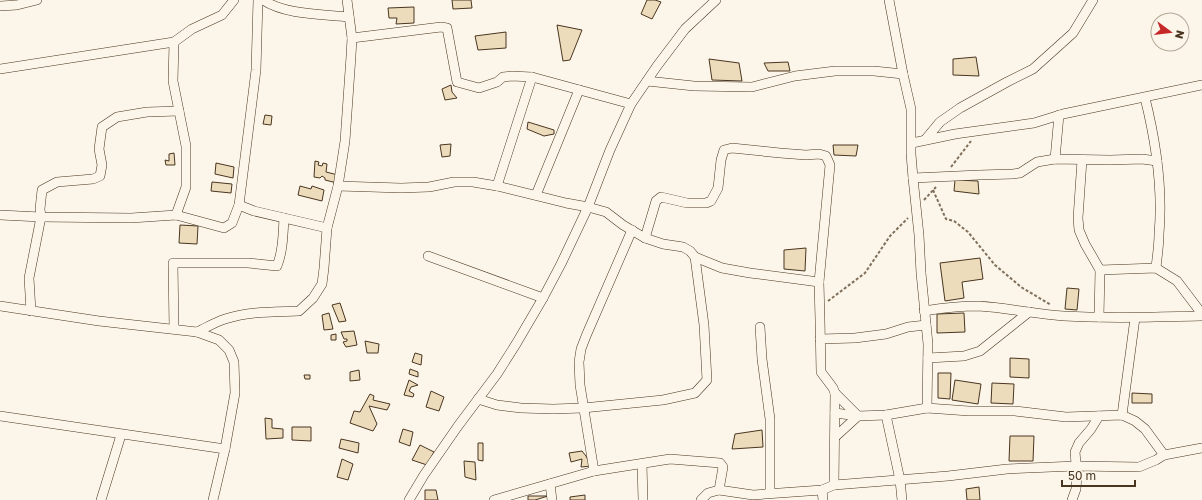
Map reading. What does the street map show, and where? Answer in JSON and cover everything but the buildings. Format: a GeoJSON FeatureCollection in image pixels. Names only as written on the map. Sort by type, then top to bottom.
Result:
{"type":"FeatureCollection","features":[{"type":"Feature","properties":{"kind":"street"},"geometry":{"type":"LineString","coordinates":[[0,6],[17,5],[37,0]]}},
{"type":"Feature","properties":{"kind":"street"},"geometry":{"type":"LineString","coordinates":[[0,69],[174,42],[192,29],[222,15],[234,0]]}},
{"type":"Feature","properties":{"kind":"street"},"geometry":{"type":"LineString","coordinates":[[0,215],[131,218],[176,214],[224,228],[232,222],[239,206],[256,70],[258,0]]}},
{"type":"Feature","properties":{"kind":"street"},"geometry":{"type":"LineString","coordinates":[[263,0],[271,6],[290,11],[349,17]]}},
{"type":"Feature","properties":{"kind":"street"},"geometry":{"type":"LineString","coordinates":[[197,332],[224,319],[240,315],[299,311],[313,298],[322,284],[327,228],[338,186],[345,141],[352,38],[347,0]]}},
{"type":"Feature","properties":{"kind":"street"},"geometry":{"type":"LineString","coordinates":[[409,500],[424,475],[497,374],[542,298],[561,264],[588,206],[610,150],[631,104],[685,29],[716,0]]}},
{"type":"Feature","properties":{"kind":"street"},"geometry":{"type":"LineString","coordinates":[[889,0],[911,109],[912,178],[919,236],[924,311],[928,344],[927,408]]}},
{"type":"Feature","properties":{"kind":"street"},"geometry":{"type":"LineString","coordinates":[[925,140],[940,122],[960,108],[1006,82],[1033,69],[1073,33],[1093,0]]}},
{"type":"Feature","properties":{"kind":"street"},"geometry":{"type":"LineString","coordinates":[[352,38],[441,27],[448,28],[457,82],[479,88],[497,82],[503,77],[532,77],[631,104]]}},
{"type":"Feature","properties":{"kind":"street"},"geometry":{"type":"LineString","coordinates":[[174,42],[172,81],[186,146],[186,187],[176,214]]}},
{"type":"Feature","properties":{"kind":"street"},"geometry":{"type":"LineString","coordinates":[[647,81],[694,86],[752,87],[796,76],[835,71],[874,71],[903,74]]}},
{"type":"Feature","properties":{"kind":"street"},"geometry":{"type":"LineString","coordinates":[[497,186],[532,77]]}},
{"type":"Feature","properties":{"kind":"street"},"geometry":{"type":"LineString","coordinates":[[912,143],[955,134],[1034,123],[1059,115],[1202,85]]}},
{"type":"Feature","properties":{"kind":"street"},"geometry":{"type":"LineString","coordinates":[[536,195],[579,90]]}},
{"type":"Feature","properties":{"kind":"street"},"geometry":{"type":"LineString","coordinates":[[1145,98],[1152,127],[1157,161],[1160,203],[1160,233],[1156,268]]}},
{"type":"Feature","properties":{"kind":"street"},"geometry":{"type":"LineString","coordinates":[[31,311],[29,278],[41,217],[40,208],[42,190],[57,182],[93,179],[100,176],[102,165],[99,149],[102,127],[117,117],[147,112],[179,111]]}},
{"type":"Feature","properties":{"kind":"street"},"geometry":{"type":"LineString","coordinates":[[1055,159],[1059,115]]}},
{"type":"Feature","properties":{"kind":"street"},"geometry":{"type":"LineString","coordinates":[[645,238],[656,201],[661,197],[699,203],[711,201],[718,188],[721,160],[724,150],[732,148],[806,155],[819,154],[826,156],[830,165],[819,282],[821,372],[835,393],[858,416]]}},
{"type":"Feature","properties":{"kind":"street"},"geometry":{"type":"LineString","coordinates":[[912,178],[1013,174],[1020,173],[1037,162],[1055,159],[1142,159],[1157,161]]}},
{"type":"Feature","properties":{"kind":"street"},"geometry":{"type":"LineString","coordinates":[[1082,160],[1078,218],[1079,230],[1100,270],[1099,317]]}},
{"type":"Feature","properties":{"kind":"street"},"geometry":{"type":"LineString","coordinates":[[338,186],[401,188],[429,187],[454,182],[473,182],[497,186],[566,204],[588,206],[606,212],[645,238],[663,244],[683,247],[690,251],[695,257],[722,268],[819,282]]}},
{"type":"Feature","properties":{"kind":"street"},"geometry":{"type":"LineString","coordinates":[[239,206],[254,211],[327,228]]}},
{"type":"Feature","properties":{"kind":"street"},"geometry":{"type":"LineString","coordinates":[[174,330],[173,263],[248,263],[276,266],[279,260],[282,244],[284,218]]}},
{"type":"Feature","properties":{"kind":"street"},"geometry":{"type":"LineString","coordinates":[[594,471],[580,385],[579,362],[581,349],[632,230]]}},
{"type":"Feature","properties":{"kind":"street"},"geometry":{"type":"LineString","coordinates":[[428,256],[542,298]]}},
{"type":"Feature","properties":{"kind":"street"},"geometry":{"type":"LineString","coordinates":[[478,399],[497,405],[521,408],[553,409],[584,408],[663,400],[695,393],[706,380],[704,325],[695,257]]}},
{"type":"Feature","properties":{"kind":"street"},"geometry":{"type":"LineString","coordinates":[[1100,270],[1156,268],[1177,281],[1202,315]]}},
{"type":"Feature","properties":{"kind":"street"},"geometry":{"type":"LineString","coordinates":[[0,306],[99,321],[197,332],[219,340],[229,350],[234,362],[235,393],[225,449],[213,500]]}},
{"type":"Feature","properties":{"kind":"street"},"geometry":{"type":"LineString","coordinates":[[924,311],[945,307],[979,306],[1064,316],[1135,318],[1202,315]]}},
{"type":"Feature","properties":{"kind":"street"},"geometry":{"type":"LineString","coordinates":[[928,358],[964,356],[980,351],[1029,312]]}},
{"type":"Feature","properties":{"kind":"street"},"geometry":{"type":"LineString","coordinates":[[1122,415],[1135,318]]}},
{"type":"Feature","properties":{"kind":"street"},"geometry":{"type":"LineString","coordinates":[[820,339],[855,338],[886,334],[908,327],[926,325]]}},
{"type":"Feature","properties":{"kind":"street"},"geometry":{"type":"LineString","coordinates":[[760,326],[762,359],[770,419],[770,493]]}},
{"type":"Feature","properties":{"kind":"street"},"geometry":{"type":"LineString","coordinates":[[834,485],[835,393]]}},
{"type":"Feature","properties":{"kind":"street"},"geometry":{"type":"LineString","coordinates":[[835,413],[858,416],[886,415],[927,408],[969,411],[1015,410],[1066,416],[1122,415],[1145,428],[1164,455]]}},
{"type":"Feature","properties":{"kind":"street"},"geometry":{"type":"LineString","coordinates":[[886,415],[900,480],[902,500]]}},
{"type":"Feature","properties":{"kind":"street"},"geometry":{"type":"LineString","coordinates":[[0,416],[121,435],[225,449]]}},
{"type":"Feature","properties":{"kind":"street"},"geometry":{"type":"LineString","coordinates":[[835,436],[858,416]]}},
{"type":"Feature","properties":{"kind":"street"},"geometry":{"type":"LineString","coordinates":[[1072,500],[1076,489],[1077,475],[1075,452],[1079,443],[1091,429],[1099,416]]}},
{"type":"Feature","properties":{"kind":"street"},"geometry":{"type":"LineString","coordinates":[[101,500],[121,435]]}},
{"type":"Feature","properties":{"kind":"street"},"geometry":{"type":"LineString","coordinates":[[701,500],[708,493],[719,490],[753,495],[822,490],[834,485],[948,476],[1006,469],[1076,466],[1139,467],[1164,455],[1202,448]]}},
{"type":"Feature","properties":{"kind":"street"},"geometry":{"type":"LineString","coordinates":[[494,500],[594,471],[670,459],[720,463],[723,467],[719,490]]}},
{"type":"Feature","properties":{"kind":"street"},"geometry":{"type":"LineString","coordinates":[[642,464],[643,500]]}},
{"type":"Feature","properties":{"kind":"street"},"geometry":{"type":"LineString","coordinates":[[550,484],[552,500]]}},
{"type":"Feature","properties":{"kind":"street"},"geometry":{"type":"LineString","coordinates":[[822,490],[823,500]]}},
{"type":"Feature","properties":{"kind":"path"},"geometry":{"type":"LineString","coordinates":[[949,170],[973,139]]}},
{"type":"Feature","properties":{"kind":"path"},"geometry":{"type":"LineString","coordinates":[[921,204],[940,182]]}},
{"type":"Feature","properties":{"kind":"path"},"geometry":{"type":"LineString","coordinates":[[932,187],[946,219],[954,221],[968,232],[995,265],[1021,287],[1052,306]]}},
{"type":"Feature","properties":{"kind":"path"},"geometry":{"type":"LineString","coordinates":[[823,305],[865,273],[890,236],[912,213]]}}]}
